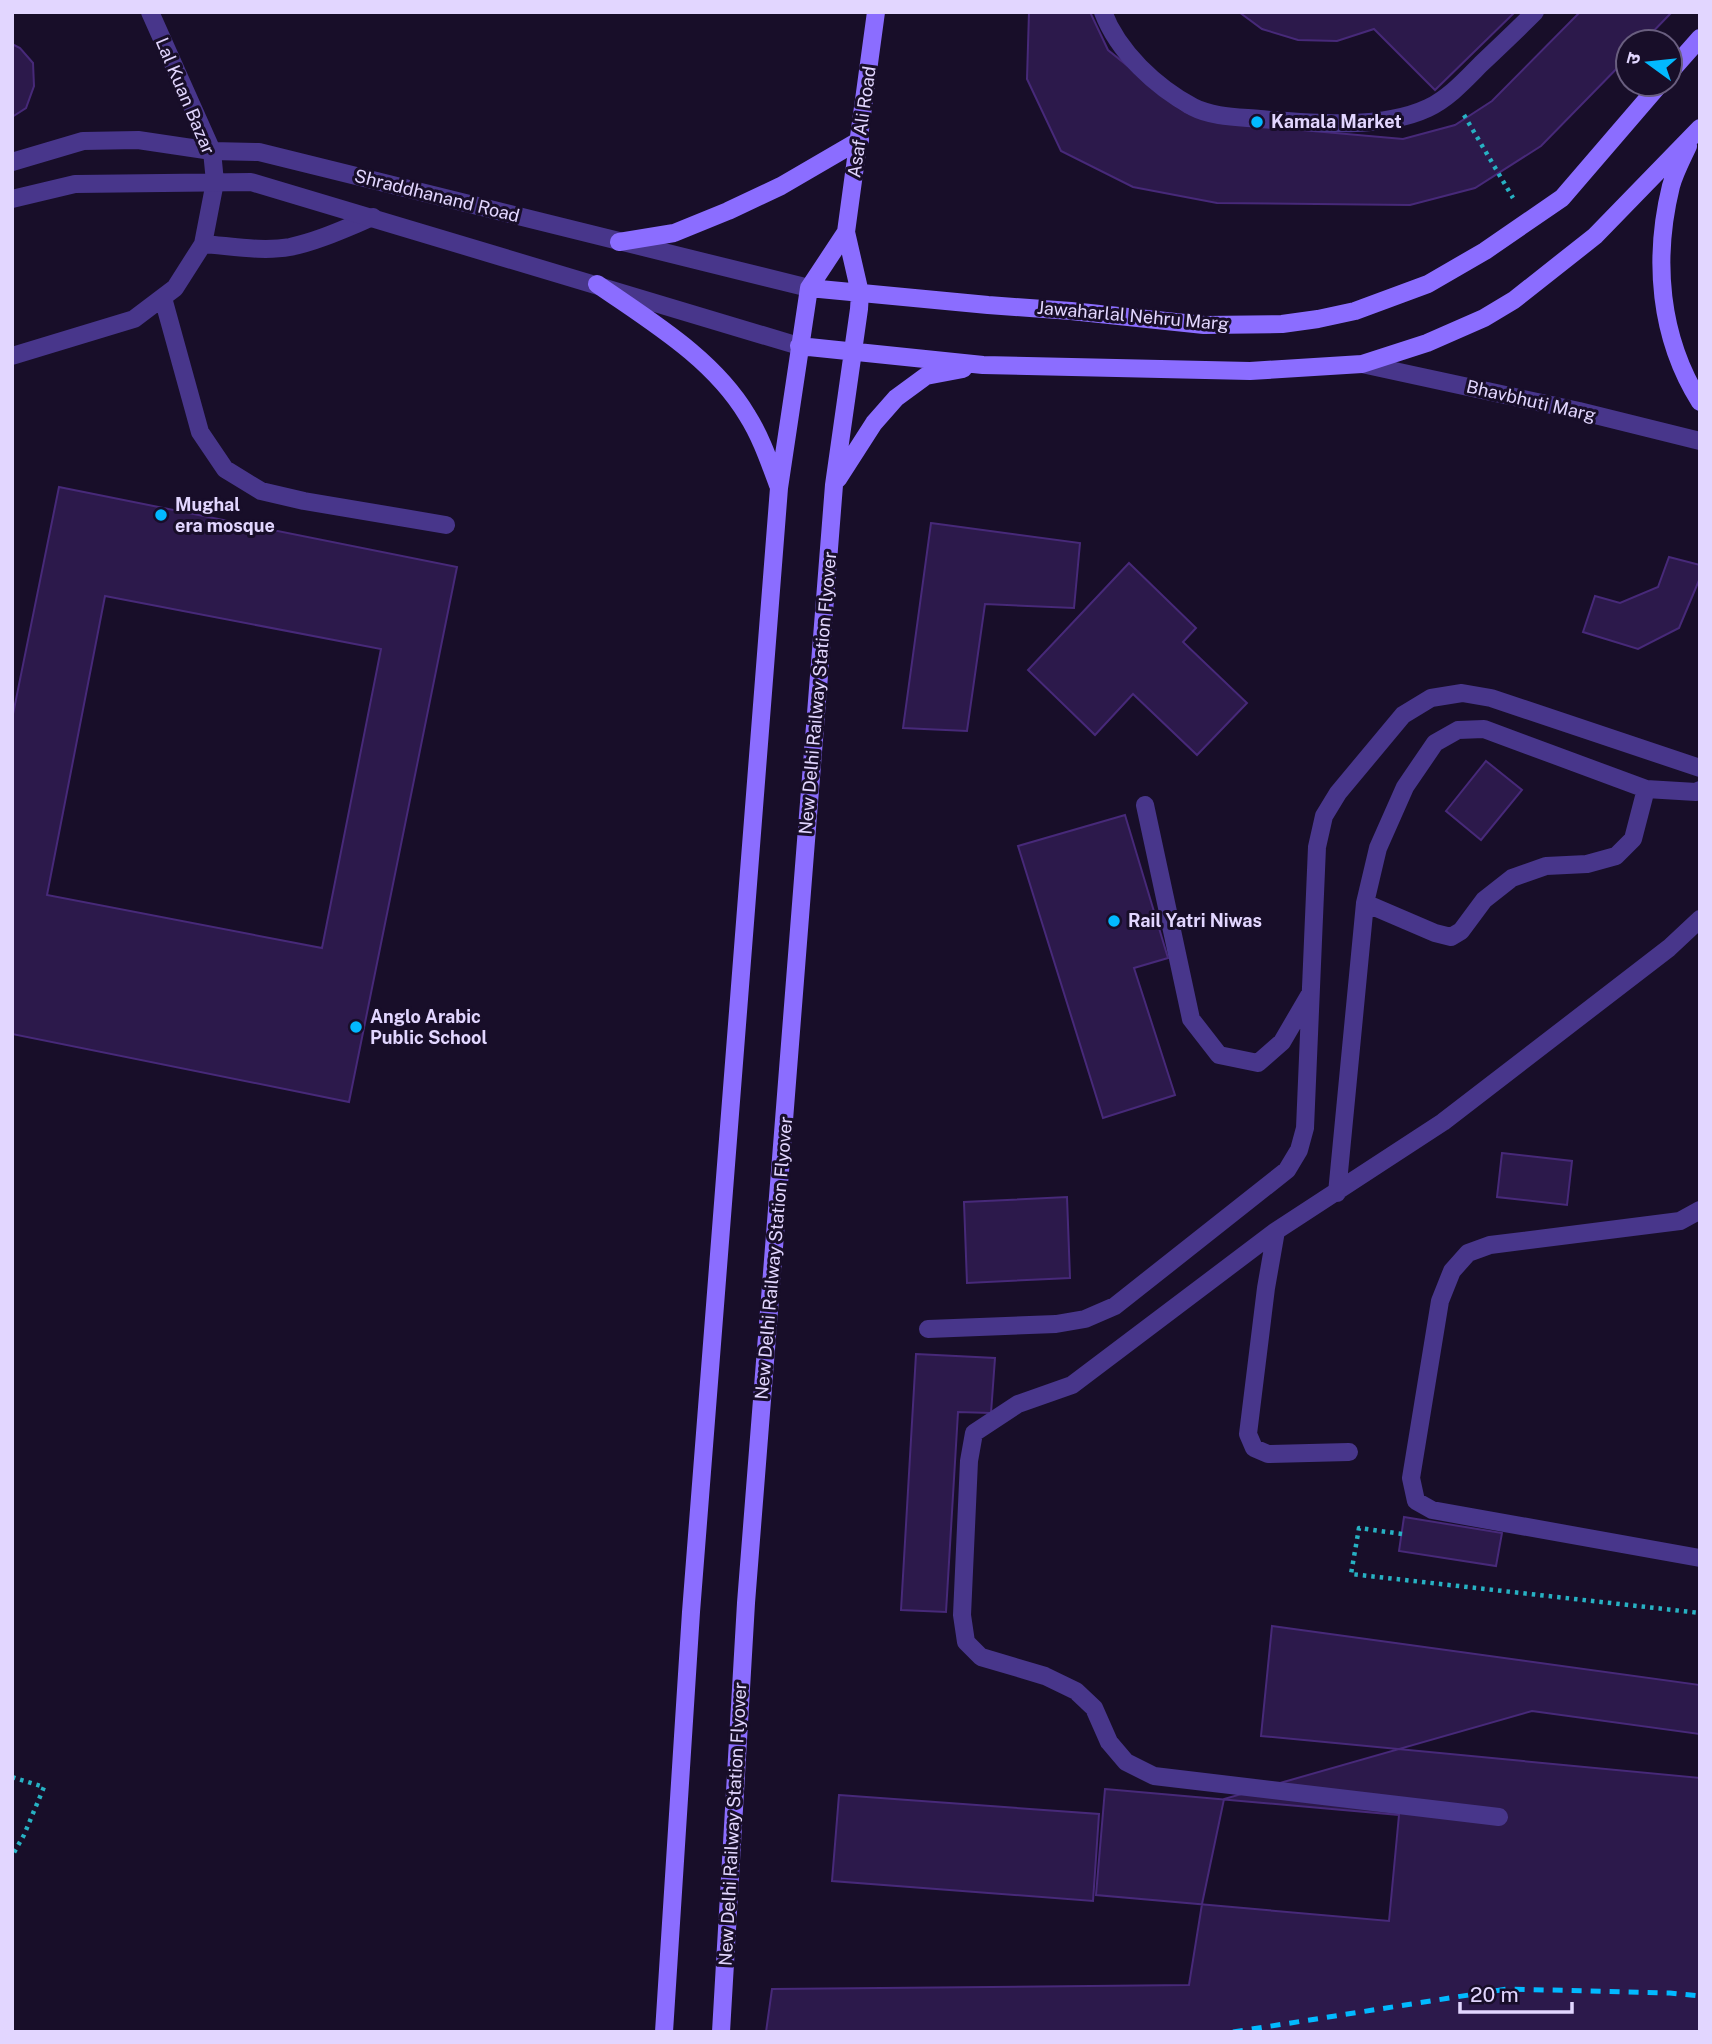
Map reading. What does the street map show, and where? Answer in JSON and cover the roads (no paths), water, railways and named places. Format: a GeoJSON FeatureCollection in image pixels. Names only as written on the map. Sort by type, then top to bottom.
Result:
{"type":"FeatureCollection","features":[{"type":"Feature","properties":{"kind":"main road","name":"Asaf Ali Road"},"geometry":{"type":"LineString","coordinates":[[846,232],[876,12]]}},
{"type":"Feature","properties":{"kind":"main road"},"geometry":{"type":"LineString","coordinates":[[1684,56],[1700,38]]}},
{"type":"Feature","properties":{"kind":"main road","name":"Jawaharlal Nehru Marg"},"geometry":{"type":"LineString","coordinates":[[860,293],[1204,325],[1283,324],[1355,311],[1428,284],[1528,223],[1562,198],[1648,98]]}},
{"type":"Feature","properties":{"kind":"main road"},"geometry":{"type":"LineString","coordinates":[[799,346],[983,365],[1250,371],[1362,364],[1427,343],[1484,318],[1514,300],[1595,236],[1696,132]]}},
{"type":"Feature","properties":{"kind":"main road"},"geometry":{"type":"LineString","coordinates":[[1696,132],[1672,183],[1662,234],[1661,285],[1670,335],[1688,383],[1700,402]]}},
{"type":"Feature","properties":{"kind":"main road"},"geometry":{"type":"LineString","coordinates":[[619,242],[674,233],[729,211],[781,186],[860,140]]}},
{"type":"Feature","properties":{"kind":"main road"},"geometry":{"type":"LineString","coordinates":[[664,2032],[691,1612],[779,488],[808,288],[846,232]]}},
{"type":"Feature","properties":{"kind":"main road","name":"New Delhi Railway Station Flyover"},"geometry":{"type":"LineString","coordinates":[[721,2032],[746,1603],[835,485],[860,293],[846,232]]}},
{"type":"Feature","properties":{"kind":"main road"},"geometry":{"type":"LineString","coordinates":[[597,284],[678,339],[733,395],[759,435],[779,488]]}},
{"type":"Feature","properties":{"kind":"main road","name":"Shraddhanand Road"},"geometry":{"type":"LineString","coordinates":[[808,288],[860,293]]}},
{"type":"Feature","properties":{"kind":"main road"},"geometry":{"type":"LineString","coordinates":[[835,485],[874,423],[896,398],[926,376],[983,365]]}},
{"type":"Feature","properties":{"kind":"street","name":"Lal Kuan Bazar"},"geometry":{"type":"LineString","coordinates":[[150,12],[212,151],[215,182],[203,244]]}},
{"type":"Feature","properties":{"kind":"street"},"geometry":{"type":"LineString","coordinates":[[1103,12],[1120,45],[1143,70],[1169,92],[1195,108],[1223,115],[1307,123],[1361,123],[1428,108],[1451,94],[1535,12]]}},
{"type":"Feature","properties":{"kind":"street","name":"Shraddhanand Road"},"geometry":{"type":"LineString","coordinates":[[12,162],[83,141],[138,140],[212,151],[259,152],[808,288]]}},
{"type":"Feature","properties":{"kind":"street","name":"Shraddhanand Road"},"geometry":{"type":"LineString","coordinates":[[12,199],[75,184],[251,182],[799,346]]}},
{"type":"Feature","properties":{"kind":"street"},"geometry":{"type":"LineString","coordinates":[[12,356],[134,319],[176,288],[203,244],[248,248],[289,247],[329,235],[373,217]]}},
{"type":"Feature","properties":{"kind":"street"},"geometry":{"type":"LineString","coordinates":[[163,298],[200,432],[225,469],[261,491],[446,525]]}},
{"type":"Feature","properties":{"kind":"street","name":"Bhavbhuti Marg"},"geometry":{"type":"LineString","coordinates":[[1362,364],[1579,411],[1700,441]]}},
{"type":"Feature","properties":{"kind":"street"},"geometry":{"type":"LineString","coordinates":[[928,1329],[1056,1324],[1085,1319],[1115,1306],[1287,1170],[1299,1150],[1305,1128],[1317,847],[1324,816],[1338,793],[1403,715],[1431,698],[1462,693],[1491,698],[1700,768]]}},
{"type":"Feature","properties":{"kind":"street"},"geometry":{"type":"LineString","coordinates":[[1337,1193],[1365,903],[1378,848],[1405,787],[1435,743],[1458,730],[1484,729],[1646,789],[1700,790]]}},
{"type":"Feature","properties":{"kind":"street"},"geometry":{"type":"LineString","coordinates":[[1365,903],[1435,933],[1451,937],[1461,931],[1484,900],[1512,878],[1546,866],[1587,864],[1616,856],[1633,839],[1646,789]]}},
{"type":"Feature","properties":{"kind":"street"},"geometry":{"type":"LineString","coordinates":[[1145,804],[1191,1019],[1219,1055],[1258,1063],[1282,1042],[1311,991]]}},
{"type":"Feature","properties":{"kind":"street"},"geometry":{"type":"LineString","coordinates":[[1499,1817],[1154,1776],[1126,1762],[1110,1742],[1094,1708],[1076,1691],[1045,1676],[981,1657],[966,1642],[962,1615],[969,1461],[974,1433],[1018,1404],[1072,1385],[1276,1231],[1443,1122],[1669,948],[1700,919]]}},
{"type":"Feature","properties":{"kind":"street"},"geometry":{"type":"LineString","coordinates":[[1700,1210],[1680,1221],[1490,1245],[1468,1253],[1452,1271],[1440,1301],[1411,1478],[1416,1500],[1432,1510],[1700,1558]]}},
{"type":"Feature","properties":{"kind":"street"},"geometry":{"type":"LineString","coordinates":[[1276,1231],[1248,1434],[1254,1448],[1268,1454],[1349,1452]]}},
{"type":"Feature","properties":{"kind":"railway"},"geometry":{"type":"LineString","coordinates":[[1233,2032],[1507,1989],[1700,1996]]}},
{"type":"Feature","properties":{"kind":"place","name":"Kamala Market"},"geometry":{"type":"Point","coordinates":[1257,122]}},
{"type":"Feature","properties":{"kind":"place","name":"Mughal era mosque"},"geometry":{"type":"Point","coordinates":[161,515]}},
{"type":"Feature","properties":{"kind":"place","name":"Rail Yatri Niwas"},"geometry":{"type":"Point","coordinates":[1114,921]}},
{"type":"Feature","properties":{"kind":"place","name":"Anglo Arabic Public School"},"geometry":{"type":"Point","coordinates":[356,1027]}}]}
